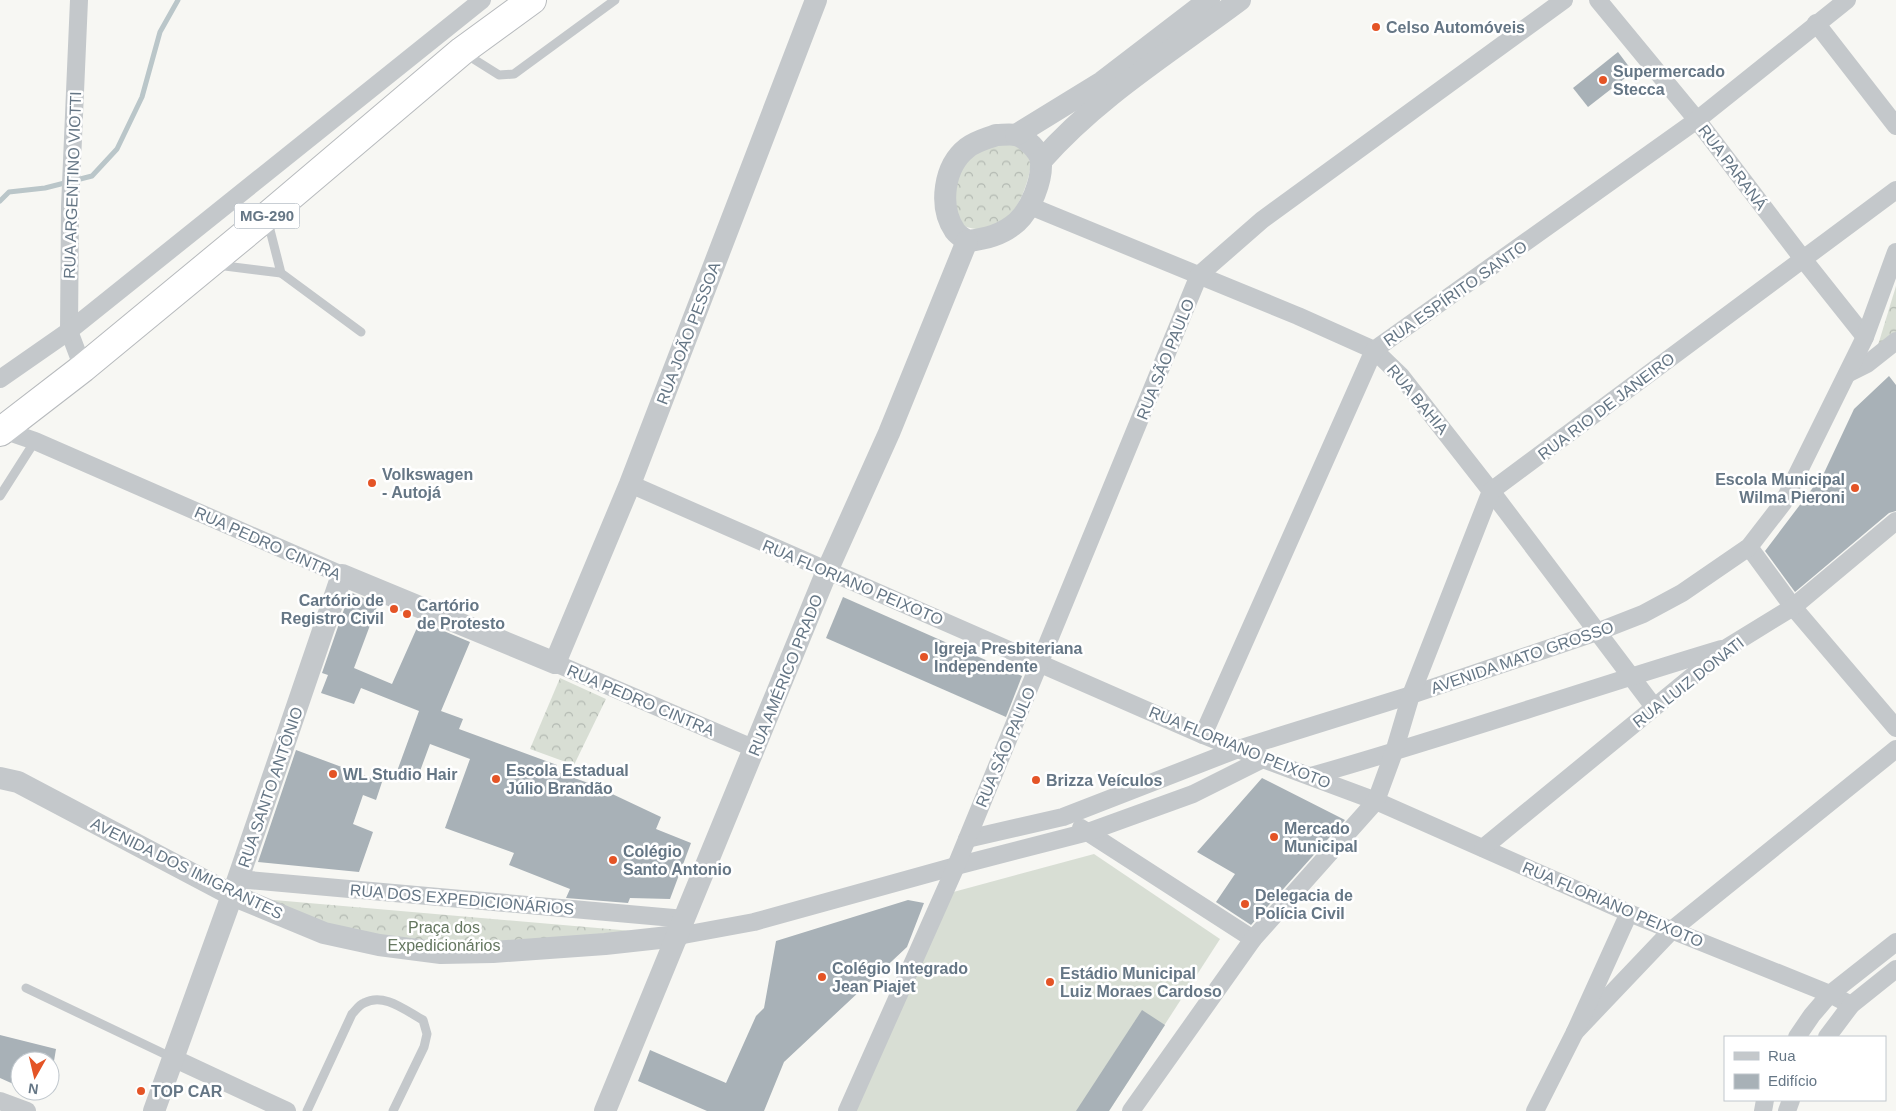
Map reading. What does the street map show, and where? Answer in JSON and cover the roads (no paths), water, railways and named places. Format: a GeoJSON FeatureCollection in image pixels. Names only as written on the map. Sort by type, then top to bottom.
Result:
{"type":"FeatureCollection","features":[{"type":"Feature","properties":{"kind":"highway","name":"MG-290"},"geometry":{"type":"LineString","coordinates":[[1,430],[83,368],[266,217],[462,51],[532,0]]}},
{"type":"Feature","properties":{"kind":"street","name":"RUA ARGENTINO VIOTTI"},"geometry":{"type":"LineString","coordinates":[[79,0],[70,207],[69,331],[83,368]]}},
{"type":"Feature","properties":{"kind":"street"},"geometry":{"type":"LineString","coordinates":[[0,379],[69,331],[482,0]]}},
{"type":"Feature","properties":{"kind":"street","name":"RUA JOÃO PESSOA"},"geometry":{"type":"LineString","coordinates":[[555,663],[630,484],[816,0]]}},
{"type":"Feature","properties":{"kind":"street"},"geometry":{"type":"LineString","coordinates":[[1209,0],[1102,82],[1016,135],[996,135],[968,148],[955,160],[948,177],[946,196],[948,214],[955,231],[967,241],[986,239],[1002,232],[1017,222],[1030,206],[1038,182],[1041,161],[1061,138],[1125,84],[1240,0]]}},
{"type":"Feature","properties":{"kind":"street","name":"RUA SÃO PAULO"},"geometry":{"type":"LineString","coordinates":[[847,1111],[956,866],[1199,275],[1262,220],[1564,0]]}},
{"type":"Feature","properties":{"kind":"street","name":"RUA PARANÁ"},"geometry":{"type":"LineString","coordinates":[[1598,0],[1697,120],[1865,337]]}},
{"type":"Feature","properties":{"kind":"street","name":"RUA ESPÍRITO SANTO"},"geometry":{"type":"LineString","coordinates":[[1203,734],[1374,350],[1697,120],[1847,0]]}},
{"type":"Feature","properties":{"kind":"street"},"geometry":{"type":"LineString","coordinates":[[1816,23],[1896,126]]}},
{"type":"Feature","properties":{"kind":"street"},"geometry":{"type":"LineString","coordinates":[[1016,135],[1034,148],[1041,161]]}},
{"type":"Feature","properties":{"kind":"street","name":"RUA RIO DE JANEIRO"},"geometry":{"type":"LineString","coordinates":[[1491,492],[1896,190]]}},
{"type":"Feature","properties":{"kind":"street","name":"RUA BAHIA"},"geometry":{"type":"LineString","coordinates":[[1030,206],[1298,316],[1374,350],[1401,376],[1654,707]]}},
{"type":"Feature","properties":{"kind":"street","name":"RUA AMÉRICO PRADO"},"geometry":{"type":"LineString","coordinates":[[609,1108],[827,571],[889,433],[967,241]]}},
{"type":"Feature","properties":{"kind":"street","name":"AVENIDA MATO GROSSO"},"geometry":{"type":"LineString","coordinates":[[967,839],[1063,817],[1238,749],[1411,695],[1597,632],[1643,614],[1682,593],[1749,547],[1783,503],[1865,337],[1896,252]]}},
{"type":"Feature","properties":{"kind":"street"},"geometry":{"type":"LineString","coordinates":[[1847,374],[1867,364],[1896,341]]}},
{"type":"Feature","properties":{"kind":"street","name":"RUA PEDRO CINTRA"},"geometry":{"type":"LineString","coordinates":[[1,430],[35,441],[342,575],[555,663],[755,749]]}},
{"type":"Feature","properties":{"kind":"street","name":"RUA FLORIANO PEIXOTO"},"geometry":{"type":"LineString","coordinates":[[630,484],[1238,749],[1376,801],[1629,913],[1673,929],[1830,994],[1851,1005]]}},
{"type":"Feature","properties":{"kind":"street"},"geometry":{"type":"LineString","coordinates":[[1130,1111],[1253,939],[1376,801],[1394,752],[1411,695],[1491,492]]}},
{"type":"Feature","properties":{"kind":"street","name":"RUA LUIZ DONATI"},"geometry":{"type":"LineString","coordinates":[[1483,848],[1728,647],[1793,607],[1896,521]]}},
{"type":"Feature","properties":{"kind":"street"},"geometry":{"type":"LineString","coordinates":[[1749,547],[1793,607],[1896,728]]}},
{"type":"Feature","properties":{"kind":"street","name":"RUA SANTO ANTÔNIO"},"geometry":{"type":"LineString","coordinates":[[154,1111],[235,887],[342,575]]}},
{"type":"Feature","properties":{"kind":"street"},"geometry":{"type":"LineString","coordinates":[[1311,776],[1394,752],[1630,676],[1728,647]]}},
{"type":"Feature","properties":{"kind":"street"},"geometry":{"type":"LineString","coordinates":[[1575,1032],[1673,929],[1896,749]]}},
{"type":"Feature","properties":{"kind":"street"},"geometry":{"type":"LineString","coordinates":[[956,866],[1088,832],[1193,794],[1263,759]]}},
{"type":"Feature","properties":{"kind":"street","name":"AVENIDA DOS IMIGRANTES"},"geometry":{"type":"LineString","coordinates":[[0,778],[18,782],[235,887],[324,933],[379,945],[441,953],[605,944],[681,927]]}},
{"type":"Feature","properties":{"kind":"street"},"geometry":{"type":"LineString","coordinates":[[1063,817],[1253,939]]}},
{"type":"Feature","properties":{"kind":"street","name":"RUA DOS EXPEDICIONÁRIOS"},"geometry":{"type":"LineString","coordinates":[[235,887],[681,927],[754,922],[956,866]]}},
{"type":"Feature","properties":{"kind":"street"},"geometry":{"type":"LineString","coordinates":[[1535,1111],[1575,1032],[1629,913]]}},
{"type":"Feature","properties":{"kind":"street"},"geometry":{"type":"LineString","coordinates":[[1798,1036],[1830,994],[1896,942]]}},
{"type":"Feature","properties":{"kind":"street"},"geometry":{"type":"LineString","coordinates":[[1828,1036],[1851,1005],[1896,969]]}},
{"type":"Feature","properties":{"kind":"street"},"geometry":{"type":"LineString","coordinates":[[173,1058],[287,1111]]}},
{"type":"Feature","properties":{"kind":"street"},"geometry":{"type":"LineString","coordinates":[[0,1101],[27,1111]]}},
{"type":"Feature","properties":{"kind":"lane"},"geometry":{"type":"LineString","coordinates":[[462,51],[499,75],[514,74],[615,0]]}},
{"type":"Feature","properties":{"kind":"lane"},"geometry":{"type":"LineString","coordinates":[[266,217],[281,274]]}},
{"type":"Feature","properties":{"kind":"lane"},"geometry":{"type":"LineString","coordinates":[[209,264],[281,274],[361,332]]}},
{"type":"Feature","properties":{"kind":"lane"},"geometry":{"type":"LineString","coordinates":[[0,496],[35,441]]}},
{"type":"Feature","properties":{"kind":"lane"},"geometry":{"type":"LineString","coordinates":[[26,988],[173,1058]]}},
{"type":"Feature","properties":{"kind":"lane"},"geometry":{"type":"LineString","coordinates":[[307,1111],[352,1014],[363,1003],[375,999],[391,1002],[423,1020],[427,1034],[424,1047],[392,1111]]}},
{"type":"Feature","properties":{"kind":"waterway"},"geometry":{"type":"LineString","coordinates":[[0,201],[9,192],[45,188],[92,176],[117,149],[142,97],[160,32],[178,0]]}},
{"type":"Feature","properties":{"kind":"place","name":"Celso Automóveis"},"geometry":{"type":"Point","coordinates":[1376,27]}},
{"type":"Feature","properties":{"kind":"place","name":"Supermercado Stecca"},"geometry":{"type":"Point","coordinates":[1603,80]}},
{"type":"Feature","properties":{"kind":"place","name":"Volkswagen - Autojá"},"geometry":{"type":"Point","coordinates":[372,483]}},
{"type":"Feature","properties":{"kind":"place","name":"Escola Municipal Wilma Pieroni"},"geometry":{"type":"Point","coordinates":[1855,488]}},
{"type":"Feature","properties":{"kind":"place","name":"Cartório de Registro Civil"},"geometry":{"type":"Point","coordinates":[394,609]}},
{"type":"Feature","properties":{"kind":"place","name":"Cartório de Protesto"},"geometry":{"type":"Point","coordinates":[407,614]}},
{"type":"Feature","properties":{"kind":"place","name":"Igreja Presbiteriana Independente"},"geometry":{"type":"Point","coordinates":[924,657]}},
{"type":"Feature","properties":{"kind":"place","name":"WL Studio Hair"},"geometry":{"type":"Point","coordinates":[333,774]}},
{"type":"Feature","properties":{"kind":"place","name":"Escola Estadual Júlio Brandão"},"geometry":{"type":"Point","coordinates":[496,779]}},
{"type":"Feature","properties":{"kind":"place","name":"Brizza Veículos"},"geometry":{"type":"Point","coordinates":[1036,780]}},
{"type":"Feature","properties":{"kind":"place","name":"Mercado Municipal"},"geometry":{"type":"Point","coordinates":[1274,837]}},
{"type":"Feature","properties":{"kind":"place","name":"Colégio Santo Antonio"},"geometry":{"type":"Point","coordinates":[613,860]}},
{"type":"Feature","properties":{"kind":"place","name":"Delegacia de Polícia Civil"},"geometry":{"type":"Point","coordinates":[1245,904]}},
{"type":"Feature","properties":{"kind":"place","name":"Colégio Integrado Jean Piajet"},"geometry":{"type":"Point","coordinates":[822,977]}},
{"type":"Feature","properties":{"kind":"place","name":"Estádio Municipal Luiz Moraes Cardoso"},"geometry":{"type":"Point","coordinates":[1050,982]}},
{"type":"Feature","properties":{"kind":"place","name":"TOP CAR"},"geometry":{"type":"Point","coordinates":[141,1091]}},
{"type":"Feature","properties":{"kind":"park label","name":"Praça dos Expedicionários"},"geometry":{"type":"Point","coordinates":[444,936]}}]}
